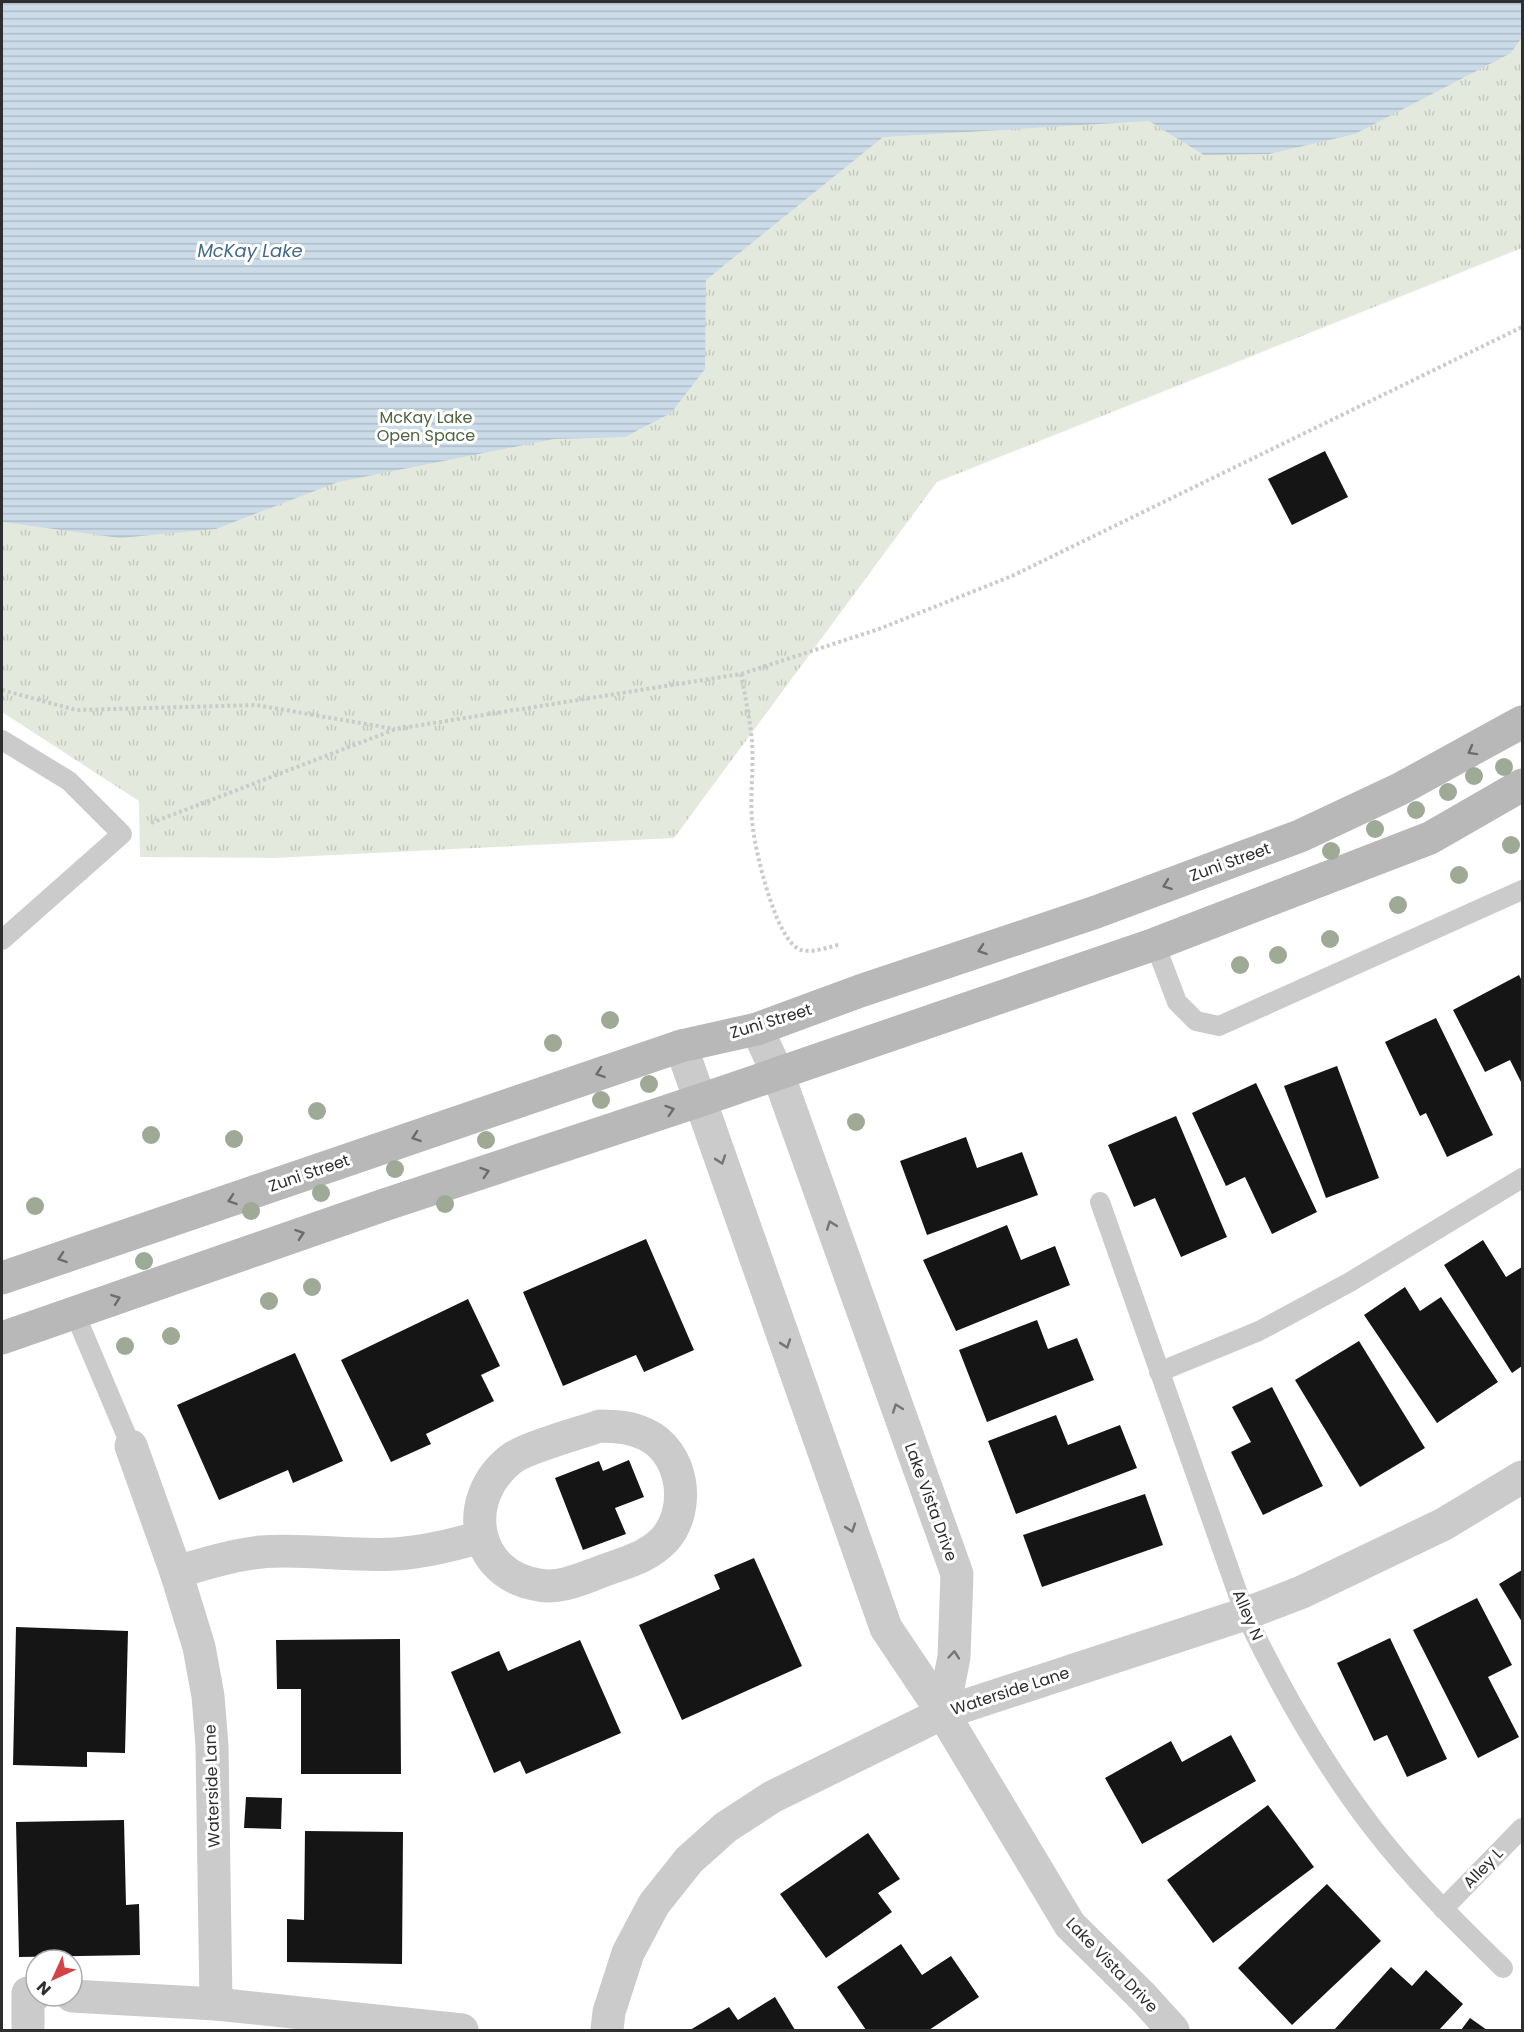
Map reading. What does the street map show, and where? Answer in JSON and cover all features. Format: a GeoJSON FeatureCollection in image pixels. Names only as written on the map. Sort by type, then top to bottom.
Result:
{"type":"FeatureCollection","features":[{"type":"Feature","properties":{"kind":"main road","name":"Zuni Street"},"geometry":{"type":"LineString","coordinates":[[2,1278],[681,1046],[758,1029],[860,991],[1096,912],[1300,836],[1400,789],[1522,722]]}},
{"type":"Feature","properties":{"kind":"main road"},"geometry":{"type":"LineString","coordinates":[[2,1338],[384,1205],[778,1074],[1155,944],[1430,838],[1522,785]]}},
{"type":"Feature","properties":{"kind":"street","name":"Lake Vista Drive"},"geometry":{"type":"LineString","coordinates":[[758,1029],[778,1074],[957,1574],[954,1657],[943,1713],[1070,1925],[1143,1996],[1173,2031]]}},
{"type":"Feature","properties":{"kind":"street"},"geometry":{"type":"LineString","coordinates":[[681,1046],[886,1628],[943,1713]]}},
{"type":"Feature","properties":{"kind":"street"},"geometry":{"type":"LineString","coordinates":[[600,1426],[624,1426],[647,1434],[665,1450],[677,1471],[682,1494],[677,1518],[665,1539],[647,1554],[571,1582],[549,1587],[526,1583],[506,1574],[491,1557],[481,1537],[479,1513],[484,1491],[496,1472],[514,1457],[600,1426]]}},
{"type":"Feature","properties":{"kind":"street","name":"Waterside Lane"},"geometry":{"type":"LineString","coordinates":[[131,1446],[176,1572],[199,1647],[208,1696],[212,1746],[216,2004]]}},
{"type":"Feature","properties":{"kind":"street","name":"Waterside Lane"},"geometry":{"type":"LineString","coordinates":[[607,2031],[609,2012],[628,1953],[654,1904],[688,1860],[726,1827],[772,1797],[943,1713],[1245,1614],[1353,1569],[1444,1524],[1522,1477]]}},
{"type":"Feature","properties":{"kind":"street"},"geometry":{"type":"LineString","coordinates":[[176,1572],[218,1560],[261,1552],[304,1550],[393,1554],[438,1549],[481,1537]]}},
{"type":"Feature","properties":{"kind":"street"},"geometry":{"type":"LineString","coordinates":[[84,1997],[216,2004],[373,2026],[462,2031]]}},
{"type":"Feature","properties":{"kind":"street"},"geometry":{"type":"LineString","coordinates":[[28,2008],[28,2031]]}},
{"type":"Feature","properties":{"kind":"lane"},"geometry":{"type":"LineString","coordinates":[[2,740],[69,781],[122,834],[2,940]]}},
{"type":"Feature","properties":{"kind":"lane"},"geometry":{"type":"LineString","coordinates":[[1155,944],[1177,1002],[1196,1021],[1219,1026],[1522,890]]}},
{"type":"Feature","properties":{"kind":"lane"},"geometry":{"type":"LineString","coordinates":[[1159,1372],[1269,1325],[1350,1282],[1522,1178]]}},
{"type":"Feature","properties":{"kind":"lane","name":"Alley N"},"geometry":{"type":"LineString","coordinates":[[1100,1202],[1245,1614],[1268,1662],[1322,1756],[1373,1828],[1443,1909],[1503,1968]]}},
{"type":"Feature","properties":{"kind":"lane"},"geometry":{"type":"LineString","coordinates":[[75,1314],[131,1446]]}},
{"type":"Feature","properties":{"kind":"lane","name":"Alley L"},"geometry":{"type":"LineString","coordinates":[[1443,1909],[1522,1828]]}},
{"type":"Feature","properties":{"kind":"path"},"geometry":{"type":"LineString","coordinates":[[122,834],[396,729],[741,674],[879,629],[1012,576],[1522,327]]}},
{"type":"Feature","properties":{"kind":"path"},"geometry":{"type":"LineString","coordinates":[[741,674],[752,740],[753,828],[767,889],[781,928],[789,941],[801,950],[821,949],[841,944]]}},
{"type":"Feature","properties":{"kind":"path"},"geometry":{"type":"LineString","coordinates":[[2,690],[76,710],[256,705],[396,729]]}},
{"type":"Feature","properties":{"kind":"green space","name":"McKay Lake Open Space"},"geometry":{"type":"Polygon","coordinates":[[[2,2],[1522,2],[1522,248],[937,482],[674,838],[273,858],[140,857],[139,801],[2,712],[2,2]]]}},
{"type":"Feature","properties":{"kind":"water","name":"McKay Lake"},"geometry":{"type":"Polygon","coordinates":[[[2,2],[1522,2],[1522,37],[1511,53],[1355,134],[1269,154],[1204,155],[1149,121],[883,137],[706,280],[705,369],[671,413],[625,437],[554,439],[338,482],[216,529],[120,538],[2,522],[2,2]]]}},
{"type":"Feature","properties":{"kind":"building"},"geometry":{"type":"Polygon","coordinates":[[[1325,451],[1348,497],[1292,525],[1268,479],[1325,451]]]}},
{"type":"Feature","properties":{"kind":"building"},"geometry":{"type":"Polygon","coordinates":[[[1519,975],[1522,981],[1522,1084],[1510,1060],[1485,1072],[1453,1010],[1519,975]]]}},
{"type":"Feature","properties":{"kind":"building"},"geometry":{"type":"Polygon","coordinates":[[[1436,1018],[1493,1135],[1447,1157],[1426,1113],[1420,1116],[1385,1042],[1436,1018]]]}},
{"type":"Feature","properties":{"kind":"building"},"geometry":{"type":"Polygon","coordinates":[[[1337,1066],[1379,1178],[1326,1198],[1284,1086],[1337,1066]]]}},
{"type":"Feature","properties":{"kind":"building"},"geometry":{"type":"Polygon","coordinates":[[[1256,1083],[1317,1212],[1272,1234],[1245,1177],[1226,1186],[1192,1113],[1256,1083]]]}},
{"type":"Feature","properties":{"kind":"building"},"geometry":{"type":"Polygon","coordinates":[[[1176,1116],[1227,1237],[1181,1257],[1155,1198],[1134,1207],[1108,1145],[1176,1116]]]}},
{"type":"Feature","properties":{"kind":"building"},"geometry":{"type":"Polygon","coordinates":[[[966,1137],[977,1168],[1022,1152],[1038,1195],[927,1235],[900,1161],[966,1137]]]}},
{"type":"Feature","properties":{"kind":"building"},"geometry":{"type":"Polygon","coordinates":[[[1007,1225],[1021,1260],[1055,1246],[1070,1285],[956,1331],[923,1260],[1007,1225]]]}},
{"type":"Feature","properties":{"kind":"building"},"geometry":{"type":"Polygon","coordinates":[[[646,1239],[694,1350],[644,1372],[636,1355],[563,1386],[523,1292],[646,1239]]]}},
{"type":"Feature","properties":{"kind":"building"},"geometry":{"type":"Polygon","coordinates":[[[1483,1240],[1506,1277],[1522,1267],[1522,1366],[1512,1373],[1444,1265],[1483,1240]]]}},
{"type":"Feature","properties":{"kind":"building"},"geometry":{"type":"Polygon","coordinates":[[[1405,1287],[1420,1311],[1441,1297],[1498,1382],[1437,1423],[1364,1315],[1405,1287]]]}},
{"type":"Feature","properties":{"kind":"building"},"geometry":{"type":"Polygon","coordinates":[[[468,1299],[500,1366],[481,1375],[494,1401],[426,1434],[431,1444],[391,1462],[341,1360],[468,1299]]]}},
{"type":"Feature","properties":{"kind":"building"},"geometry":{"type":"Polygon","coordinates":[[[1037,1320],[1048,1349],[1077,1338],[1094,1380],[987,1422],[959,1350],[1037,1320]]]}},
{"type":"Feature","properties":{"kind":"building"},"geometry":{"type":"Polygon","coordinates":[[[1359,1341],[1425,1448],[1360,1487],[1295,1380],[1359,1341]]]}},
{"type":"Feature","properties":{"kind":"building"},"geometry":{"type":"Polygon","coordinates":[[[295,1353],[343,1461],[293,1483],[288,1470],[219,1500],[177,1405],[295,1353]]]}},
{"type":"Feature","properties":{"kind":"building"},"geometry":{"type":"Polygon","coordinates":[[[1272,1387],[1323,1486],[1263,1515],[1231,1452],[1251,1442],[1232,1407],[1272,1387]]]}},
{"type":"Feature","properties":{"kind":"building"},"geometry":{"type":"Polygon","coordinates":[[[1056,1415],[1068,1445],[1120,1425],[1137,1468],[1016,1514],[988,1441],[1056,1415]]]}},
{"type":"Feature","properties":{"kind":"building"},"geometry":{"type":"Polygon","coordinates":[[[629,1460],[644,1497],[615,1508],[626,1534],[583,1550],[555,1478],[599,1461],[603,1471],[629,1460]]]}},
{"type":"Feature","properties":{"kind":"building"},"geometry":{"type":"Polygon","coordinates":[[[1145,1494],[1163,1545],[1042,1587],[1023,1535],[1145,1494]]]}},
{"type":"Feature","properties":{"kind":"building"},"geometry":{"type":"Polygon","coordinates":[[[754,1558],[802,1666],[682,1720],[639,1625],[720,1589],[714,1575],[754,1558]]]}},
{"type":"Feature","properties":{"kind":"building"},"geometry":{"type":"Polygon","coordinates":[[[1522,1570],[1522,1622],[1499,1584],[1522,1570]]]}},
{"type":"Feature","properties":{"kind":"building"},"geometry":{"type":"Polygon","coordinates":[[[1477,1598],[1512,1665],[1488,1677],[1519,1737],[1478,1758],[1413,1630],[1477,1598]]]}},
{"type":"Feature","properties":{"kind":"building"},"geometry":{"type":"Polygon","coordinates":[[[16,1627],[128,1631],[125,1753],[87,1752],[87,1767],[13,1765],[16,1627]]]}},
{"type":"Feature","properties":{"kind":"building"},"geometry":{"type":"Polygon","coordinates":[[[1390,1638],[1447,1759],[1407,1777],[1387,1735],[1374,1741],[1337,1663],[1390,1638]]]}},
{"type":"Feature","properties":{"kind":"building"},"geometry":{"type":"Polygon","coordinates":[[[400,1639],[401,1774],[301,1774],[301,1689],[277,1689],[276,1640],[400,1639]]]}},
{"type":"Feature","properties":{"kind":"building"},"geometry":{"type":"Polygon","coordinates":[[[580,1640],[621,1733],[526,1774],[520,1761],[494,1773],[451,1672],[499,1651],[508,1671],[580,1640]]]}},
{"type":"Feature","properties":{"kind":"building"},"geometry":{"type":"Polygon","coordinates":[[[1231,1735],[1256,1781],[1142,1844],[1105,1778],[1171,1741],[1182,1762],[1231,1735]]]}},
{"type":"Feature","properties":{"kind":"building"},"geometry":{"type":"Polygon","coordinates":[[[246,1797],[282,1798],[281,1829],[244,1828],[246,1797]]]}},
{"type":"Feature","properties":{"kind":"building"},"geometry":{"type":"Polygon","coordinates":[[[1268,1805],[1314,1867],[1213,1943],[1167,1880],[1268,1805]]]}},
{"type":"Feature","properties":{"kind":"building"},"geometry":{"type":"Polygon","coordinates":[[[124,1820],[126,1905],[139,1904],[140,1955],[84,1956],[84,1948],[24,1948],[24,1957],[19,1957],[16,1822],[124,1820]]]}},
{"type":"Feature","properties":{"kind":"building"},"geometry":{"type":"Polygon","coordinates":[[[305,1831],[403,1832],[402,1964],[287,1962],[287,1919],[304,1920],[305,1831]]]}},
{"type":"Feature","properties":{"kind":"building"},"geometry":{"type":"Polygon","coordinates":[[[868,1833],[900,1879],[878,1893],[892,1912],[826,1958],[780,1894],[868,1833]]]}},
{"type":"Feature","properties":{"kind":"building"},"geometry":{"type":"Polygon","coordinates":[[[1327,1884],[1381,1941],[1292,2025],[1238,1968],[1327,1884]]]}},
{"type":"Feature","properties":{"kind":"building"},"geometry":{"type":"Polygon","coordinates":[[[901,1944],[922,1975],[951,1956],[979,1997],[929,2030],[866,2030],[837,1987],[901,1944]]]}},
{"type":"Feature","properties":{"kind":"building"},"geometry":{"type":"Polygon","coordinates":[[[1391,1967],[1412,1986],[1426,1970],[1463,2004],[1439,2030],[1334,2030],[1391,1967]]]}},
{"type":"Feature","properties":{"kind":"building"},"geometry":{"type":"Polygon","coordinates":[[[775,1997],[795,2030],[690,2030],[729,2007],[738,2020],[775,1997]]]}},
{"type":"Feature","properties":{"kind":"building"},"geometry":{"type":"Polygon","coordinates":[[[1470,2018],[1487,2030],[1461,2030],[1470,2018]]]}}]}
